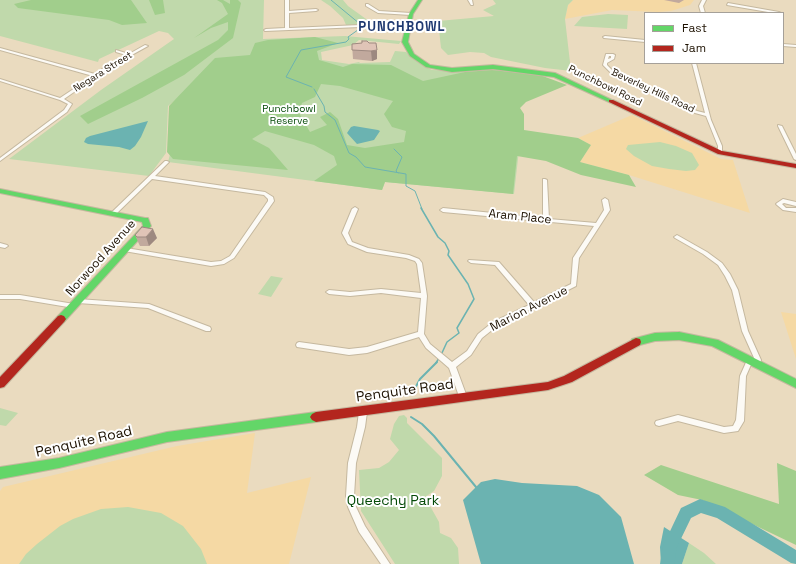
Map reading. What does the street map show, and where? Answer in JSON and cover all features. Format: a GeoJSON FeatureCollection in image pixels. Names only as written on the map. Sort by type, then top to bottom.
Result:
{"type":"FeatureCollection","features":[{"type":"Feature","properties":{"kind":"street"},"geometry":{"type":"LineString","coordinates":[[287,0],[287,29]]}},
{"type":"Feature","properties":{"kind":"street","name":"Punchbowl Road"},"geometry":{"type":"LineString","coordinates":[[420,0],[411,14],[405,42],[407,49],[417,59],[428,66],[452,70],[494,66],[559,76],[734,157],[796,166]]}},
{"type":"Feature","properties":{"kind":"street"},"geometry":{"type":"LineString","coordinates":[[703,12],[701,6],[704,0]]}},
{"type":"Feature","properties":{"kind":"street"},"geometry":{"type":"LineString","coordinates":[[728,4],[774,12]]}},
{"type":"Feature","properties":{"kind":"street"},"geometry":{"type":"LineString","coordinates":[[367,5],[378,12],[411,14]]}},
{"type":"Feature","properties":{"kind":"street"},"geometry":{"type":"LineString","coordinates":[[287,12],[316,10]]}},
{"type":"Feature","properties":{"kind":"street"},"geometry":{"type":"LineString","coordinates":[[266,30],[408,24]]}},
{"type":"Feature","properties":{"kind":"street"},"geometry":{"type":"LineString","coordinates":[[605,37],[644,41]]}},
{"type":"Feature","properties":{"kind":"street"},"geometry":{"type":"LineString","coordinates":[[784,45],[796,46]]}},
{"type":"Feature","properties":{"kind":"street","name":"Negara Street"},"geometry":{"type":"LineString","coordinates":[[61,99],[95,76],[146,46]]}},
{"type":"Feature","properties":{"kind":"street"},"geometry":{"type":"LineString","coordinates":[[0,49],[95,76]]}},
{"type":"Feature","properties":{"kind":"street"},"geometry":{"type":"LineString","coordinates":[[117,51],[130,55]]}},
{"type":"Feature","properties":{"kind":"street","name":"Beverley Hills Road"},"geometry":{"type":"LineString","coordinates":[[606,62],[605,66],[613,73],[696,112],[708,115]]}},
{"type":"Feature","properties":{"kind":"street"},"geometry":{"type":"LineString","coordinates":[[694,64],[715,148]]}},
{"type":"Feature","properties":{"kind":"street"},"geometry":{"type":"LineString","coordinates":[[0,80],[61,99],[69,102],[70,106],[0,160]]}},
{"type":"Feature","properties":{"kind":"street"},"geometry":{"type":"LineString","coordinates":[[780,126],[796,159]]}},
{"type":"Feature","properties":{"kind":"street"},"geometry":{"type":"LineString","coordinates":[[114,213],[166,162]]}},
{"type":"Feature","properties":{"kind":"street"},"geometry":{"type":"LineString","coordinates":[[126,250],[211,264],[222,263],[232,257],[272,201],[271,198],[265,194],[151,177]]}},
{"type":"Feature","properties":{"kind":"street"},"geometry":{"type":"LineString","coordinates":[[545,180],[546,219]]}},
{"type":"Feature","properties":{"kind":"street","name":"Norwood Avenue"},"geometry":{"type":"LineString","coordinates":[[0,191],[142,219],[147,223],[145,230],[0,384]]}},
{"type":"Feature","properties":{"kind":"street","name":"Marion Avenue"},"geometry":{"type":"LineString","coordinates":[[452,366],[469,352],[476,340],[486,330],[501,320],[574,285],[576,258],[607,210],[605,200]]}},
{"type":"Feature","properties":{"kind":"street"},"geometry":{"type":"LineString","coordinates":[[796,204],[783,201],[779,204],[785,209],[796,210]]}},
{"type":"Feature","properties":{"kind":"street"},"geometry":{"type":"LineString","coordinates":[[355,209],[345,233],[347,240],[360,248],[407,256],[417,260],[422,271],[424,296],[421,334],[428,346],[452,366],[463,397]]}},
{"type":"Feature","properties":{"kind":"street","name":"Aram Place"},"geometry":{"type":"LineString","coordinates":[[443,210],[597,225]]}},
{"type":"Feature","properties":{"kind":"street"},"geometry":{"type":"LineString","coordinates":[[659,423],[678,418],[724,430],[736,429],[740,421],[743,376],[753,362],[758,360],[745,331],[735,290],[728,275],[715,260],[677,237]]}},
{"type":"Feature","properties":{"kind":"street"},"geometry":{"type":"LineString","coordinates":[[471,261],[497,263],[533,305]]}},
{"type":"Feature","properties":{"kind":"street"},"geometry":{"type":"LineString","coordinates":[[329,292],[350,294],[381,291],[424,296]]}},
{"type":"Feature","properties":{"kind":"street"},"geometry":{"type":"LineString","coordinates":[[0,297],[20,297],[76,304],[149,306],[208,329]]}},
{"type":"Feature","properties":{"kind":"street"},"geometry":{"type":"LineString","coordinates":[[299,345],[349,352],[367,350],[421,334]]}},
{"type":"Feature","properties":{"kind":"street","name":"Penquite Road"},"geometry":{"type":"LineString","coordinates":[[0,473],[59,463],[167,437],[363,412],[559,383],[633,343],[655,337],[679,336],[704,340],[724,347],[796,384]]}},
{"type":"Feature","properties":{"kind":"street"},"geometry":{"type":"LineString","coordinates":[[363,412],[361,427],[352,463],[350,496],[356,517],[386,564]]}},
{"type":"Feature","properties":{"kind":"shaded area"},"geometry":{"type":"Polygon","coordinates":[[[573,0],[694,0],[690,5],[671,11],[658,12],[612,10],[565,19],[568,5],[573,0]]]}},
{"type":"Feature","properties":{"kind":"shaded area"},"geometry":{"type":"Polygon","coordinates":[[[632,115],[721,159],[733,160],[750,213],[629,175],[580,162],[591,145],[578,138],[632,115]]]}},
{"type":"Feature","properties":{"kind":"shaded area"},"geometry":{"type":"Polygon","coordinates":[[[781,312],[796,314],[796,359],[781,312]]]}},
{"type":"Feature","properties":{"kind":"shaded area"},"geometry":{"type":"Polygon","coordinates":[[[255,433],[247,493],[311,477],[289,564],[0,564],[0,491],[3,487],[177,446],[255,433]]]}},
{"type":"Feature","properties":{"kind":"green space","name":"Punchbowl Reserve"},"geometry":{"type":"Polygon","coordinates":[[[0,0],[264,0],[263,39],[345,36],[401,41],[399,44],[359,40],[353,45],[321,52],[322,60],[349,64],[359,62],[390,62],[395,51],[406,52],[424,66],[432,70],[460,71],[486,67],[527,73],[525,100],[518,104],[523,115],[514,194],[385,182],[382,190],[168,162],[182,108],[223,62],[168,106],[166,153],[149,176],[9,159],[101,90],[174,39],[168,33],[159,31],[99,59],[98,62],[0,36],[0,0]]]}},
{"type":"Feature","properties":{"kind":"green space"},"geometry":{"type":"Polygon","coordinates":[[[31,0],[131,0],[147,23],[122,25],[109,20],[18,8],[14,4],[31,0]]]}},
{"type":"Feature","properties":{"kind":"green space"},"geometry":{"type":"Polygon","coordinates":[[[149,0],[163,0],[165,13],[155,15],[149,0]]]}},
{"type":"Feature","properties":{"kind":"green space"},"geometry":{"type":"Polygon","coordinates":[[[217,0],[223,0],[230,4],[230,0],[238,0],[241,3],[233,38],[184,75],[142,98],[88,124],[80,116],[218,40],[228,30],[228,22],[211,28],[194,38],[228,14],[222,3],[217,0]]]}},
{"type":"Feature","properties":{"kind":"green space"},"geometry":{"type":"Polygon","coordinates":[[[321,0],[343,0],[348,6],[373,24],[346,25],[343,18],[321,0]]]}},
{"type":"Feature","properties":{"kind":"green space"},"geometry":{"type":"Polygon","coordinates":[[[493,0],[573,0],[568,5],[565,19],[571,71],[545,68],[491,57],[484,53],[470,52],[448,55],[441,48],[438,21],[494,16],[483,10],[496,4],[493,0]]]}},
{"type":"Feature","properties":{"kind":"green space"},"geometry":{"type":"Polygon","coordinates":[[[608,14],[628,15],[627,29],[574,26],[582,17],[608,14]]]}},
{"type":"Feature","properties":{"kind":"green space","name":"Punchbowl Reserve"},"geometry":{"type":"Polygon","coordinates":[[[315,37],[338,43],[317,51],[319,60],[343,67],[352,64],[391,65],[423,81],[465,72],[492,70],[540,75],[567,85],[526,102],[520,108],[524,114],[524,130],[578,138],[591,145],[580,162],[629,175],[636,187],[581,175],[546,161],[517,156],[513,194],[385,182],[382,190],[314,181],[337,165],[334,156],[314,145],[265,131],[252,139],[269,148],[288,170],[173,159],[167,152],[169,106],[215,58],[250,55],[255,43],[268,40],[315,37]],[[321,84],[315,97],[302,103],[299,113],[310,132],[327,125],[320,117],[330,112],[338,119],[347,145],[365,148],[404,142],[406,131],[392,127],[384,114],[393,101],[340,86],[321,84]]]}},
{"type":"Feature","properties":{"kind":"green space"},"geometry":{"type":"Polygon","coordinates":[[[660,142],[676,146],[692,153],[699,165],[695,170],[686,171],[652,166],[634,156],[626,149],[628,145],[660,142]]]}},
{"type":"Feature","properties":{"kind":"green space"},"geometry":{"type":"Polygon","coordinates":[[[271,276],[283,278],[271,297],[258,294],[271,276]]]}},
{"type":"Feature","properties":{"kind":"green space"},"geometry":{"type":"Polygon","coordinates":[[[0,408],[18,413],[6,426],[0,425],[0,408]]]}},
{"type":"Feature","properties":{"kind":"green space","name":"Queechy Park"},"geometry":{"type":"Polygon","coordinates":[[[404,415],[407,418],[407,423],[442,458],[442,476],[434,491],[425,497],[439,522],[440,533],[451,538],[458,548],[459,564],[395,564],[361,511],[359,470],[379,468],[389,462],[399,450],[390,439],[394,424],[399,416],[404,415]]]}},
{"type":"Feature","properties":{"kind":"green space"},"geometry":{"type":"Polygon","coordinates":[[[777,463],[796,471],[796,545],[702,500],[678,495],[644,475],[661,465],[779,504],[777,463]]]}},
{"type":"Feature","properties":{"kind":"green space"},"geometry":{"type":"Polygon","coordinates":[[[128,507],[161,513],[183,526],[201,549],[207,564],[19,564],[26,554],[37,544],[60,526],[73,519],[101,509],[128,507]]]}},
{"type":"Feature","properties":{"kind":"green space"},"geometry":{"type":"Polygon","coordinates":[[[689,543],[704,553],[716,564],[682,564],[689,543]]]}},
{"type":"Feature","properties":{"kind":"water"},"geometry":{"type":"Polygon","coordinates":[[[148,121],[141,137],[135,146],[130,150],[119,147],[88,144],[84,142],[86,138],[90,136],[148,121]]]}},
{"type":"Feature","properties":{"kind":"water"},"geometry":{"type":"Polygon","coordinates":[[[354,126],[380,131],[374,140],[357,144],[347,133],[351,127],[354,126]]]}},
{"type":"Feature","properties":{"kind":"water"},"geometry":{"type":"Polygon","coordinates":[[[495,479],[522,483],[577,486],[599,495],[621,517],[634,564],[481,564],[463,500],[481,482],[495,479]]]}},
{"type":"Feature","properties":{"kind":"water"},"geometry":{"type":"Polygon","coordinates":[[[664,527],[689,543],[682,564],[661,564],[660,547],[664,527]]]}},
{"type":"Feature","properties":{"kind":"building"},"geometry":{"type":"Polygon","coordinates":[[[362,41],[376,43],[377,50],[352,50],[352,44],[362,43],[362,41]]]}},
{"type":"Feature","properties":{"kind":"building"},"geometry":{"type":"Polygon","coordinates":[[[142,227],[153,229],[146,237],[137,237],[135,235],[142,227]]]}},
{"type":"Feature","properties":{"kind":"waterway"},"geometry":{"type":"LineString","coordinates":[[331,0],[360,24]]}},
{"type":"Feature","properties":{"kind":"waterway"},"geometry":{"type":"LineString","coordinates":[[312,87],[286,77],[301,50],[346,42],[349,39],[348,37],[362,27]]}},
{"type":"Feature","properties":{"kind":"waterway"},"geometry":{"type":"LineString","coordinates":[[314,89],[324,106],[325,112],[335,120],[349,153],[356,157],[365,167],[398,173]]}},
{"type":"Feature","properties":{"kind":"waterway"},"geometry":{"type":"LineString","coordinates":[[394,149],[402,157],[396,171],[398,173]]}},
{"type":"Feature","properties":{"kind":"waterway"},"geometry":{"type":"LineString","coordinates":[[398,173],[406,174],[406,186],[415,191],[422,209]]}},
{"type":"Feature","properties":{"kind":"waterway"},"geometry":{"type":"LineString","coordinates":[[421,208],[438,237],[445,243],[449,251],[448,255],[468,284],[474,299],[457,328],[459,333],[447,342],[441,355]]}},
{"type":"Feature","properties":{"kind":"waterway"},"geometry":{"type":"LineString","coordinates":[[436,363],[439,358]]}},
{"type":"Feature","properties":{"kind":"waterway"},"geometry":{"type":"LineString","coordinates":[[413,392],[420,379],[436,363]]}},
{"type":"Feature","properties":{"kind":"waterway"},"geometry":{"type":"LineString","coordinates":[[411,417],[422,424],[434,436],[476,487]]}},
{"type":"Feature","properties":{"kind":"waterway"},"geometry":{"type":"LineString","coordinates":[[667,564],[670,546],[686,513],[700,506],[720,512],[796,558]]}},
{"type":"Feature","properties":{"kind":"traffic: fast"},"geometry":{"type":"LineString","coordinates":[[420,0],[411,14],[405,42],[412,55],[428,66],[452,70],[493,67],[555,75],[611,101]]}},
{"type":"Feature","properties":{"kind":"traffic: fast"},"geometry":{"type":"LineString","coordinates":[[0,191],[145,220],[147,226],[61,319]]}},
{"type":"Feature","properties":{"kind":"traffic: fast"},"geometry":{"type":"LineString","coordinates":[[636,342],[655,337],[679,336],[714,343],[796,384]]}},
{"type":"Feature","properties":{"kind":"traffic: fast"},"geometry":{"type":"LineString","coordinates":[[0,473],[59,463],[167,437],[316,417]]}},
{"type":"Feature","properties":{"kind":"traffic: jam"},"geometry":{"type":"LineString","coordinates":[[611,101],[720,153],[796,166]]}},
{"type":"Feature","properties":{"kind":"traffic: jam"},"geometry":{"type":"LineString","coordinates":[[0,384],[61,319]]}},
{"type":"Feature","properties":{"kind":"traffic: jam"},"geometry":{"type":"LineString","coordinates":[[316,417],[548,386],[568,379],[636,342]]}},
{"type":"Feature","properties":{"kind":"district","name":"PUNCHBOWL"},"geometry":{"type":"Point","coordinates":[402,27]}}]}
